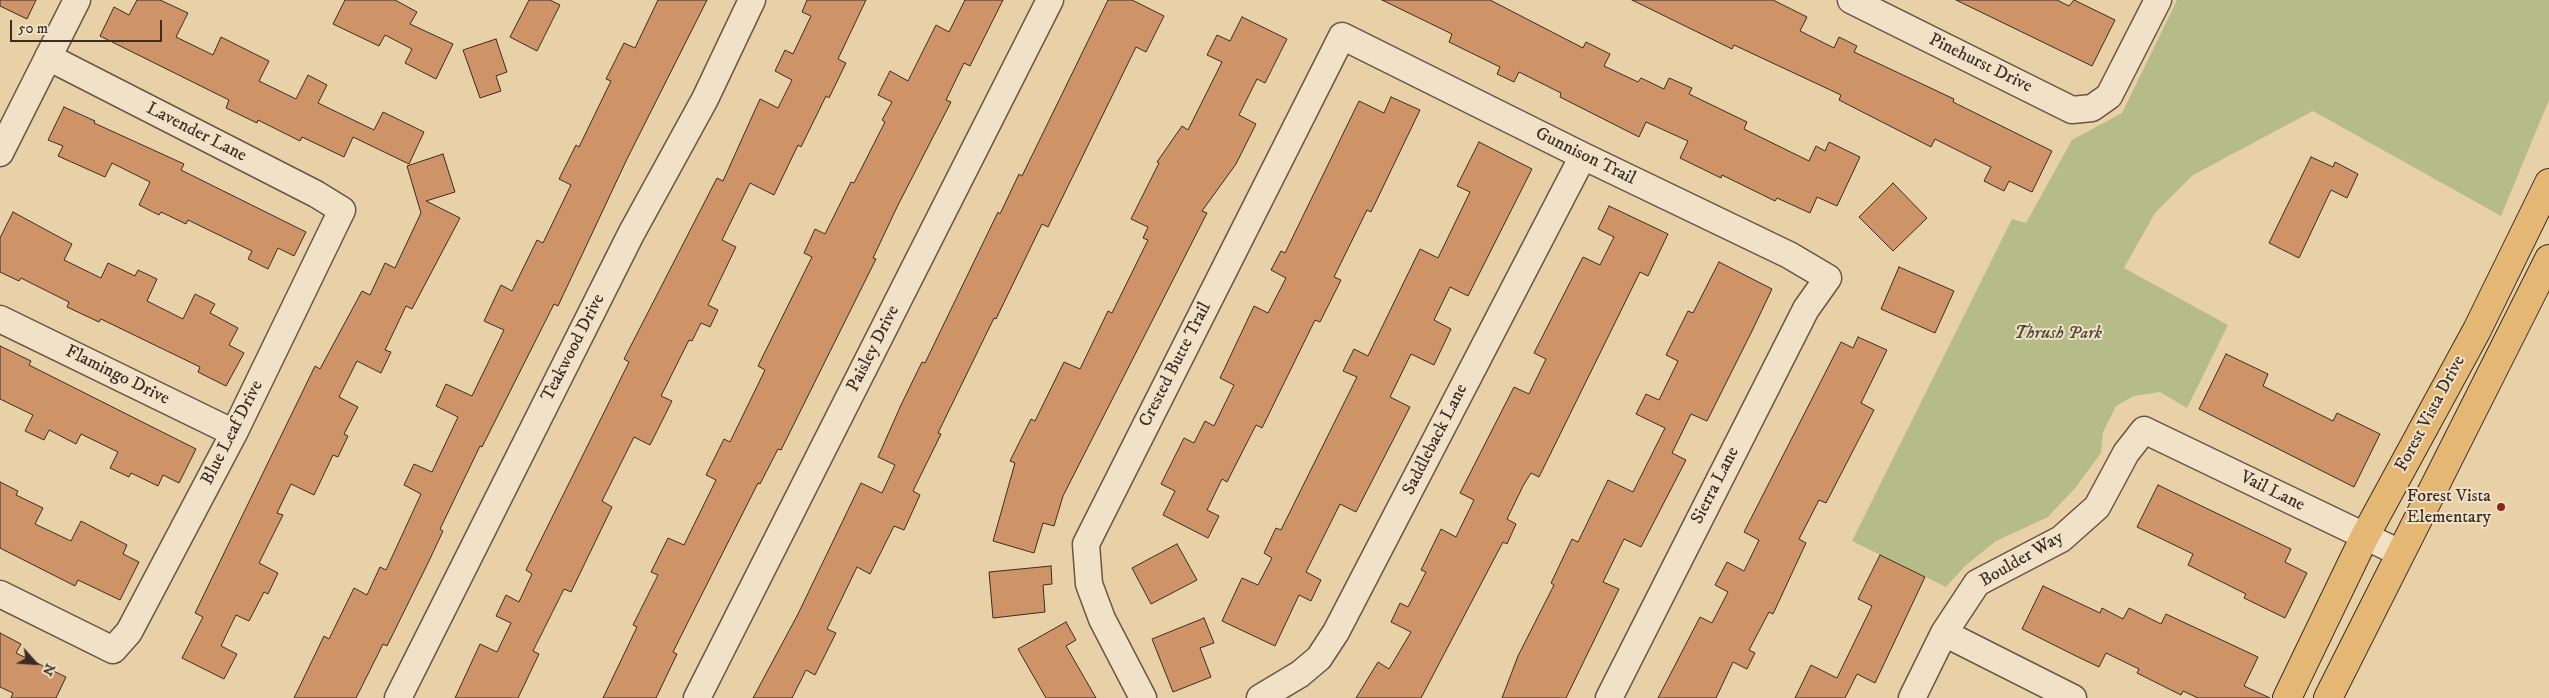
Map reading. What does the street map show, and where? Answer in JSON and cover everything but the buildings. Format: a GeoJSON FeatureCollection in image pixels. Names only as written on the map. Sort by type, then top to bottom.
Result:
{"type":"FeatureCollection","features":[{"type":"Feature","properties":{"kind":"main road","name":"Forest Vista Drive"},"geometry":{"type":"LineString","coordinates":[[2287,698],[2365,536],[2477,330],[2549,183]]}},
{"type":"Feature","properties":{"kind":"main road","name":"Forest Vista Drive"},"geometry":{"type":"LineString","coordinates":[[2328,698],[2549,259]]}},
{"type":"Feature","properties":{"kind":"street"},"geometry":{"type":"LineString","coordinates":[[0,153],[77,0]]}},
{"type":"Feature","properties":{"kind":"street","name":"Teakwood Drive"},"geometry":{"type":"LineString","coordinates":[[398,698],[632,234],[705,99],[752,0]]}},
{"type":"Feature","properties":{"kind":"street","name":"Paisley Drive"},"geometry":{"type":"LineString","coordinates":[[697,698],[1050,0]]}},
{"type":"Feature","properties":{"kind":"street","name":"Pinehurst Drive"},"geometry":{"type":"LineString","coordinates":[[1852,0],[2072,110],[2092,108],[2109,96],[2158,0]]}},
{"type":"Feature","properties":{"kind":"street","name":"Gunnison Trail"},"geometry":{"type":"LineString","coordinates":[[1342,36],[1583,156],[1790,255],[1828,278]]}},
{"type":"Feature","properties":{"kind":"street","name":"Crested Butte Trail"},"geometry":{"type":"LineString","coordinates":[[1143,698],[1102,619],[1089,584],[1086,544],[1342,36]]}},
{"type":"Feature","properties":{"kind":"street","name":"Lavender Lane"},"geometry":{"type":"LineString","coordinates":[[48,57],[316,194],[342,210]]}},
{"type":"Feature","properties":{"kind":"street","name":"Saddleback Lane"},"geometry":{"type":"LineString","coordinates":[[1260,698],[1300,674],[1320,658],[1336,632],[1583,156]]}},
{"type":"Feature","properties":{"kind":"street","name":"Blue Leaf Drive"},"geometry":{"type":"LineString","coordinates":[[0,594],[113,650],[129,632],[234,433],[342,210]]}},
{"type":"Feature","properties":{"kind":"street","name":"Sierra Lane"},"geometry":{"type":"LineString","coordinates":[[1608,698],[1806,309],[1828,278]]}},
{"type":"Feature","properties":{"kind":"street","name":"Flamingo Drive"},"geometry":{"type":"LineString","coordinates":[[0,319],[234,433]]}},
{"type":"Feature","properties":{"kind":"street","name":"Vail Lane"},"geometry":{"type":"LineString","coordinates":[[2144,430],[2400,553]]}},
{"type":"Feature","properties":{"kind":"street","name":"Boulder Way"},"geometry":{"type":"LineString","coordinates":[[1912,698],[1944,633],[1977,584],[2061,539],[2097,507],[2126,453],[2144,430]]}},
{"type":"Feature","properties":{"kind":"street"},"geometry":{"type":"LineString","coordinates":[[1944,633],[2074,698]]}},
{"type":"Feature","properties":{"kind":"green space","name":"Thrush Park"},"geometry":{"type":"Polygon","coordinates":[[[2177,0],[2549,0],[2549,100],[2501,216],[2313,111],[2193,175],[2155,213],[2124,268],[2228,325],[2187,408],[2160,392],[2134,396],[2116,406],[2103,432],[2101,453],[2076,487],[2048,517],[1996,541],[1965,566],[1946,587],[1852,541],[2012,219],[2026,223],[2072,140],[2122,113],[2177,0]]]}},
{"type":"Feature","properties":{"kind":"place","name":"Forest Vista Elementary"},"geometry":{"type":"Point","coordinates":[2501,507]}}]}
